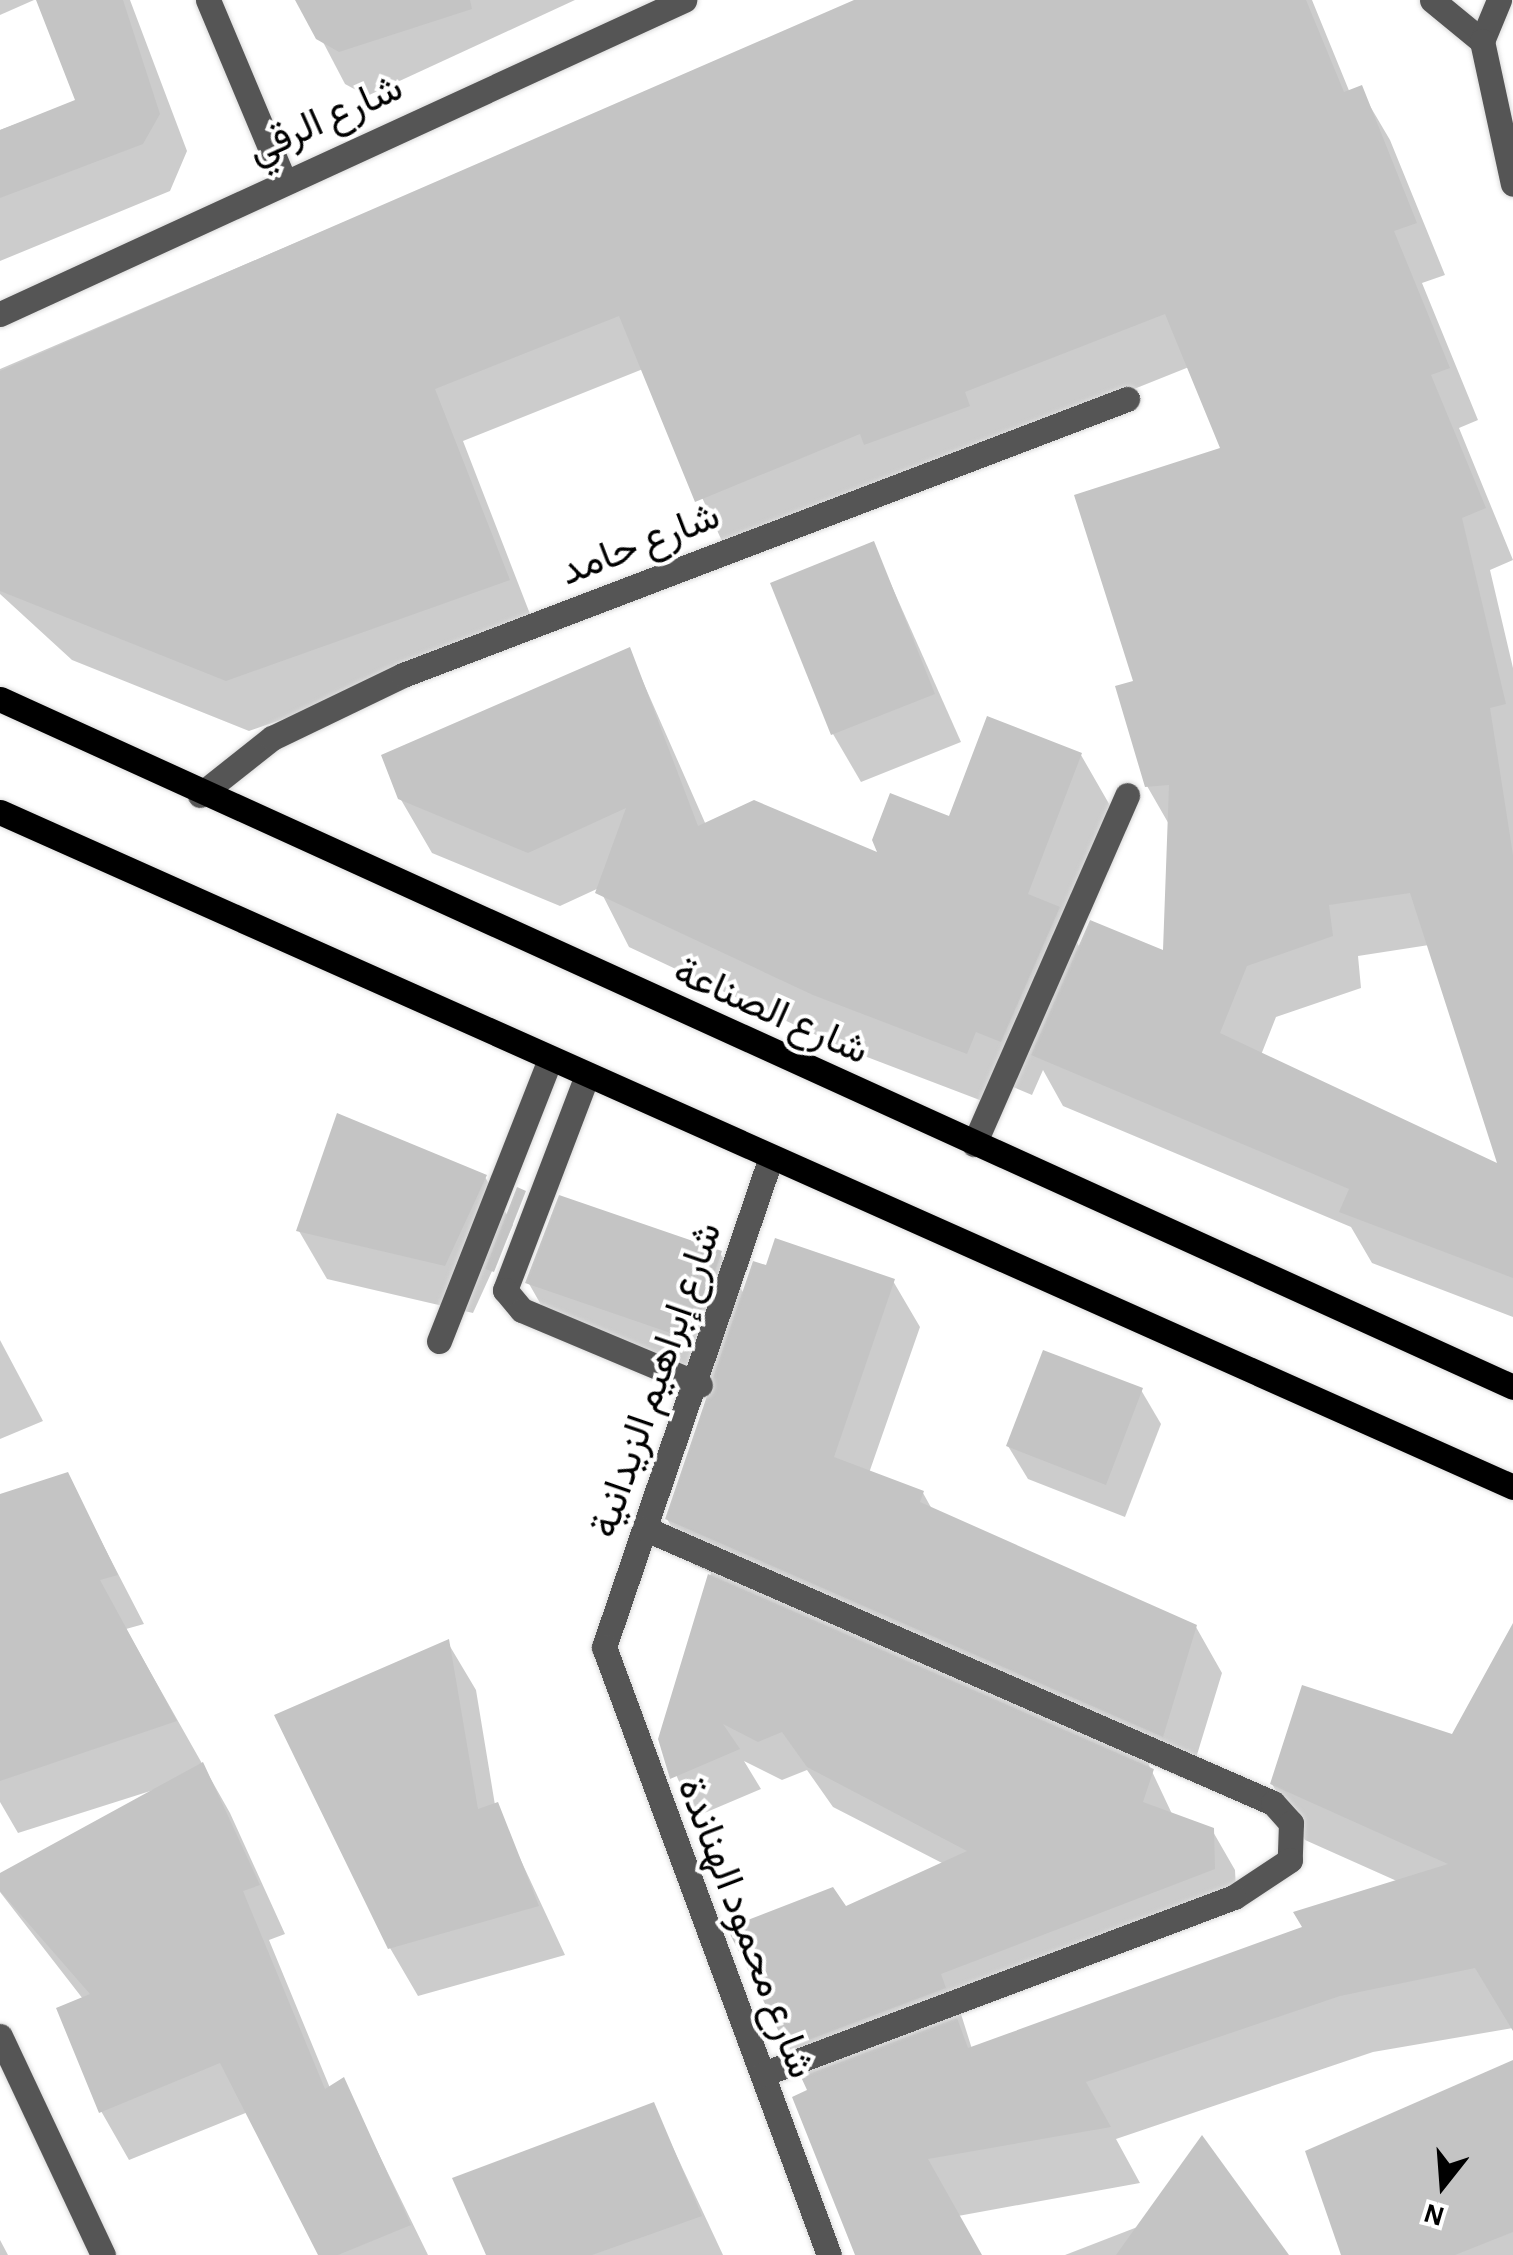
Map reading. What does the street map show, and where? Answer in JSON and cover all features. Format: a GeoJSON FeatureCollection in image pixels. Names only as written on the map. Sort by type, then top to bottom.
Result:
{"type":"FeatureCollection","features":[{"type":"Feature","properties":{"kind":"main road","name":"شارع الصناعة"},"geometry":{"type":"LineString","coordinates":[[0,699],[200,795],[1513,1387]]}},
{"type":"Feature","properties":{"kind":"main road"},"geometry":{"type":"LineString","coordinates":[[0,812],[548,1064],[770,1157],[1513,1487]]}},
{"type":"Feature","properties":{"kind":"street"},"geometry":{"type":"LineString","coordinates":[[208,0],[283,178]]}},
{"type":"Feature","properties":{"kind":"street","name":"شارع الرقي"},"geometry":{"type":"LineString","coordinates":[[0,314],[283,178],[684,0]]}},
{"type":"Feature","properties":{"kind":"street"},"geometry":{"type":"LineString","coordinates":[[1432,0],[1482,41]]}},
{"type":"Feature","properties":{"kind":"street"},"geometry":{"type":"LineString","coordinates":[[1499,0],[1482,41],[1513,184]]}},
{"type":"Feature","properties":{"kind":"street","name":"شارع حامد"},"geometry":{"type":"LineString","coordinates":[[200,795],[272,738],[403,675],[1127,398]]}},
{"type":"Feature","properties":{"kind":"street"},"geometry":{"type":"LineString","coordinates":[[974,1144],[1127,795]]}},
{"type":"Feature","properties":{"kind":"street"},"geometry":{"type":"LineString","coordinates":[[439,1341],[548,1064]]}},
{"type":"Feature","properties":{"kind":"street"},"geometry":{"type":"LineString","coordinates":[[586,1078],[505,1290],[522,1310],[700,1385]]}},
{"type":"Feature","properties":{"kind":"street","name":"شارع إبراهيم الزيدانية"},"geometry":{"type":"LineString","coordinates":[[608,1626],[700,1385],[770,1157]]}},
{"type":"Feature","properties":{"kind":"street"},"geometry":{"type":"LineString","coordinates":[[646,1529],[1273,1803],[1291,1824],[1290,1860],[1234,1897],[763,2074]]}},
{"type":"Feature","properties":{"kind":"street","name":"شارع محمود الهناندة"},"geometry":{"type":"LineString","coordinates":[[608,1626],[615,1693],[829,2255]]}},
{"type":"Feature","properties":{"kind":"street"},"geometry":{"type":"LineString","coordinates":[[0,2036],[103,2255]]}},
{"type":"Feature","properties":{"kind":"building"},"geometry":{"type":"Polygon","coordinates":[[[36,0],[123,0],[160,114],[143,144],[0,198],[0,130],[75,100],[36,0]]]}},
{"type":"Feature","properties":{"kind":"building"},"geometry":{"type":"Polygon","coordinates":[[[295,0],[470,0],[472,9],[339,52],[316,39],[295,0]]]}},
{"type":"Feature","properties":{"kind":"building"},"geometry":{"type":"Polygon","coordinates":[[[854,0],[1306,0],[1344,92],[1362,85],[1417,223],[1394,231],[1450,368],[1431,375],[1486,508],[1462,518],[1506,704],[1490,708],[1513,855],[1513,1278],[1339,1212],[1349,1189],[1031,1055],[1090,920],[1163,950],[1169,785],[1145,787],[1115,686],[1133,681],[1074,495],[1220,448],[1165,314],[965,392],[970,406],[864,445],[860,434],[695,502],[619,316],[435,389],[510,580],[226,681],[0,591],[0,371],[854,0]],[[1410,893],[1329,905],[1333,936],[1247,966],[1220,1033],[1497,1163],[1410,893]]]}},
{"type":"Feature","properties":{"kind":"building"},"geometry":{"type":"Polygon","coordinates":[[[874,541],[935,694],[831,735],[770,583],[874,541]]]}},
{"type":"Feature","properties":{"kind":"building"},"geometry":{"type":"Polygon","coordinates":[[[630,647],[698,826],[754,800],[877,852],[872,840],[890,793],[949,816],[987,716],[1082,753],[1028,894],[1060,907],[1001,1042],[976,1032],[967,1054],[813,995],[595,893],[626,808],[528,853],[398,799],[381,755],[630,647]]]}},
{"type":"Feature","properties":{"kind":"building"},"geometry":{"type":"Polygon","coordinates":[[[337,1113],[487,1175],[445,1266],[296,1231],[337,1113]]]}},
{"type":"Feature","properties":{"kind":"building"},"geometry":{"type":"Polygon","coordinates":[[[517,1187],[526,1191],[494,1272],[485,1269],[517,1187]]]}},
{"type":"Feature","properties":{"kind":"building"},"geometry":{"type":"Polygon","coordinates":[[[559,1195],[722,1251],[691,1340],[525,1283],[559,1195]]]}},
{"type":"Feature","properties":{"kind":"building"},"geometry":{"type":"Polygon","coordinates":[[[775,1238],[895,1279],[834,1457],[924,1491],[920,1502],[1197,1625],[1163,1737],[665,1519],[753,1261],[766,1265],[775,1238]]]}},
{"type":"Feature","properties":{"kind":"building"},"geometry":{"type":"Polygon","coordinates":[[[1043,1350],[1143,1388],[1106,1485],[1006,1446],[1043,1350]]]}},
{"type":"Feature","properties":{"kind":"building"},"geometry":{"type":"Polygon","coordinates":[[[68,1472],[118,1575],[100,1580],[177,1721],[0,1781],[0,1494],[68,1472]]]}},
{"type":"Feature","properties":{"kind":"building"},"geometry":{"type":"Polygon","coordinates":[[[708,1574],[1154,1769],[1143,1802],[1214,1828],[1215,1869],[941,1974],[946,1988],[787,2048],[727,1928],[833,1887],[846,1906],[967,1851],[807,1767],[782,1732],[758,1742],[723,1724],[740,1749],[670,1779],[658,1739],[708,1574]]]}},
{"type":"Feature","properties":{"kind":"building"},"geometry":{"type":"Polygon","coordinates":[[[1513,1623],[1513,2031],[1475,1968],[1340,1996],[1086,2082],[1111,2127],[928,2159],[982,2255],[855,2255],[792,2097],[807,2090],[801,2077],[957,2018],[968,2048],[1302,1927],[1293,1912],[1448,1864],[1270,1784],[1302,1685],[1452,1734],[1513,1623]]]}},
{"type":"Feature","properties":{"kind":"building"},"geometry":{"type":"Polygon","coordinates":[[[449,1639],[478,1809],[498,1802],[539,1906],[388,1949],[274,1715],[449,1639]]]}},
{"type":"Feature","properties":{"kind":"building"},"geometry":{"type":"Polygon","coordinates":[[[203,1762],[260,1885],[243,1891],[325,2089],[344,2077],[411,2225],[338,2255],[318,2255],[220,2063],[99,2113],[56,2008],[90,1994],[0,1891],[0,1873],[203,1762]]]}},
{"type":"Feature","properties":{"kind":"building"},"geometry":{"type":"Polygon","coordinates":[[[1513,2060],[1513,2232],[1455,2255],[1341,2255],[1305,2151],[1513,2060]]]}},
{"type":"Feature","properties":{"kind":"building"},"geometry":{"type":"Polygon","coordinates":[[[654,2102],[702,2216],[592,2255],[486,2255],[452,2178],[654,2102]]]}},
{"type":"Feature","properties":{"kind":"building"},"geometry":{"type":"Polygon","coordinates":[[[1202,2135],[1289,2255],[1116,2255],[1202,2135]]]}}]}
